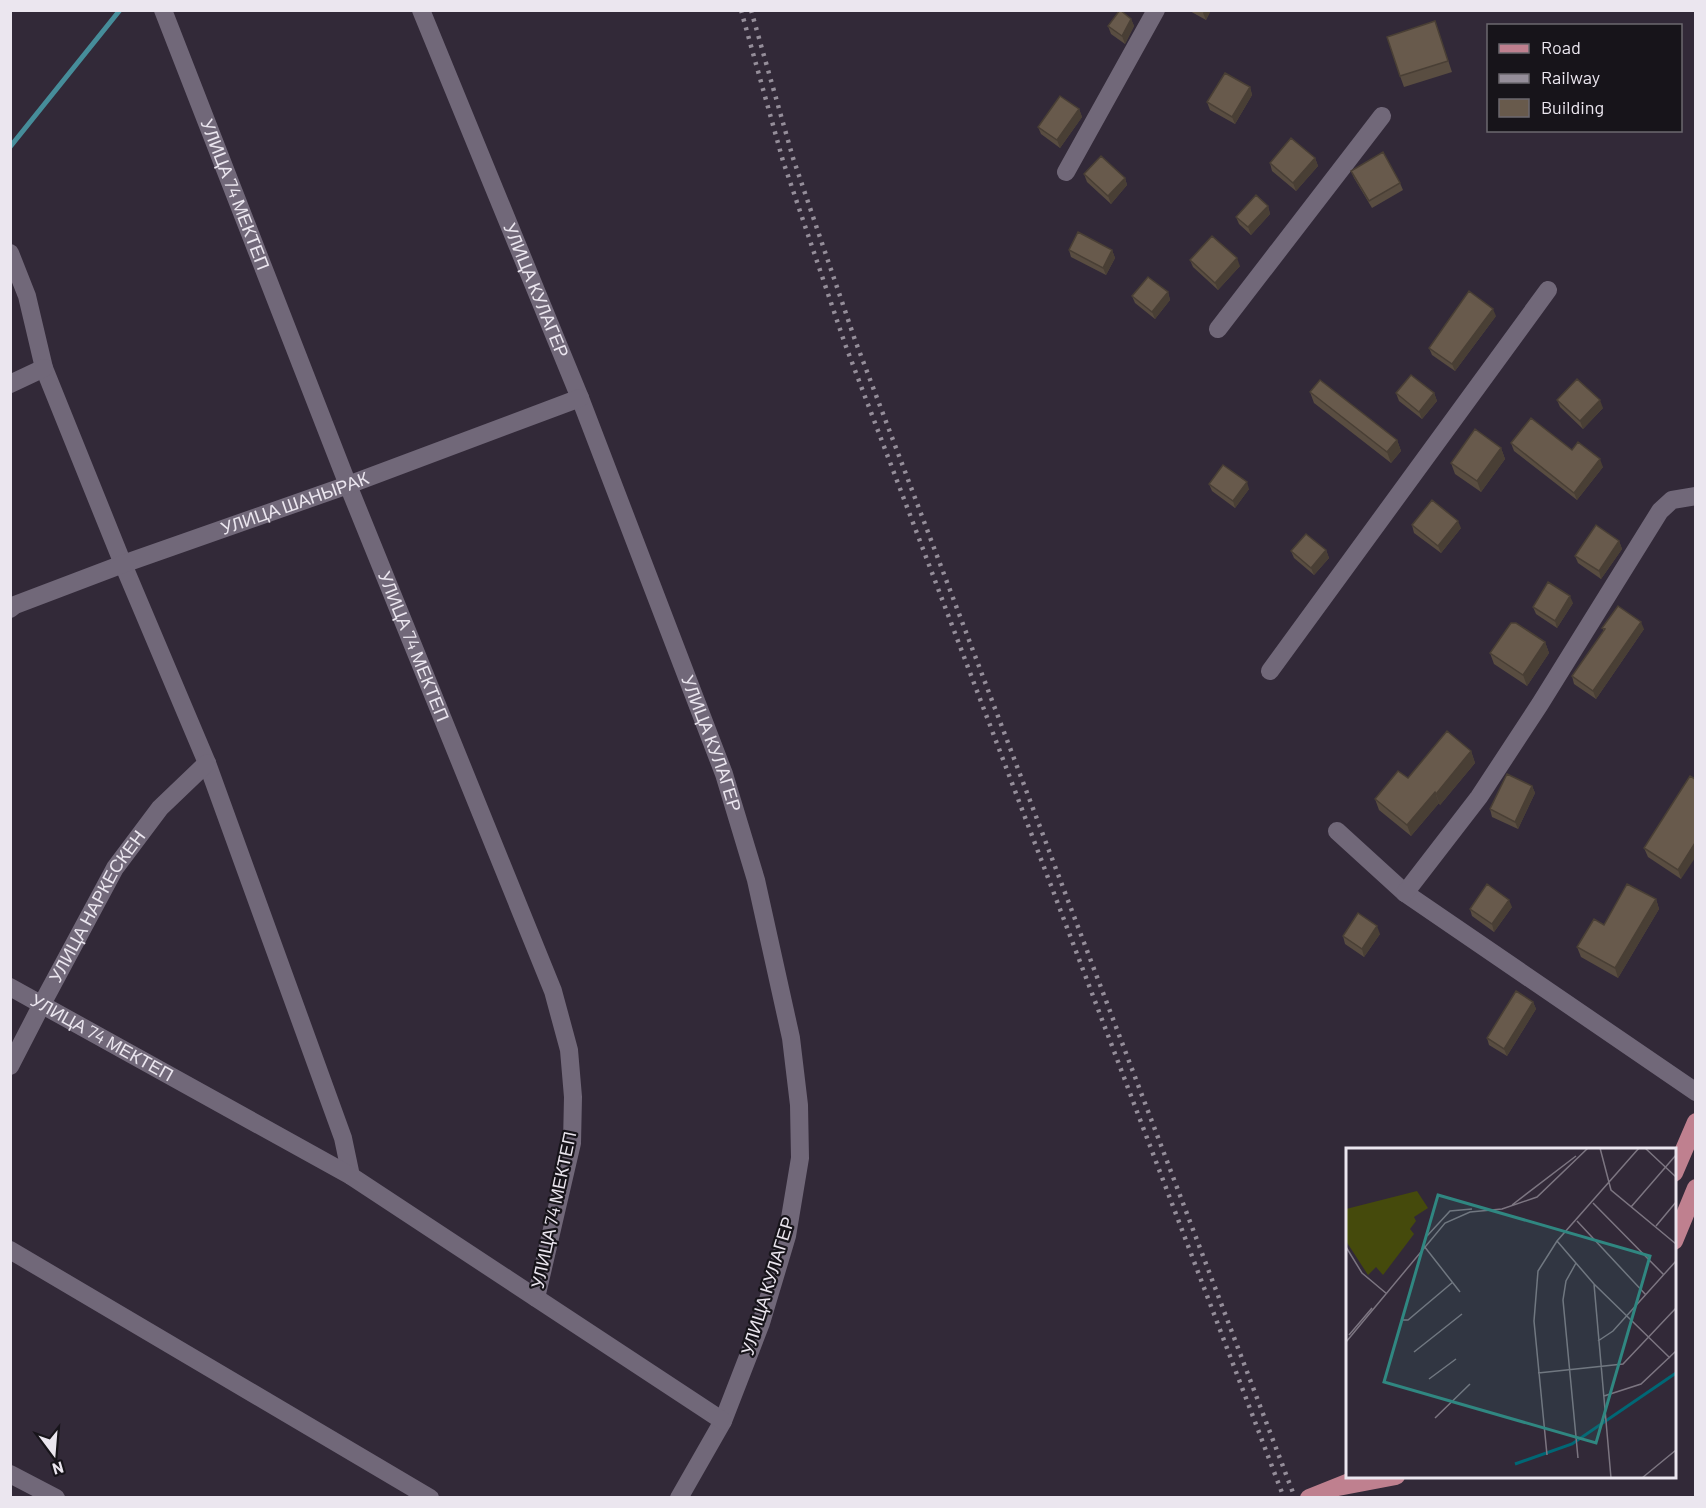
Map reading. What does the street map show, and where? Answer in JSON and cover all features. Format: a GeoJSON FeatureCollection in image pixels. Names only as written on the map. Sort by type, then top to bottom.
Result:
{"type":"FeatureCollection","features":[{"type":"Feature","properties":{"kind":"main road"},"geometry":{"type":"LineString","coordinates":[[1676,1168],[1695,1122]]}},
{"type":"Feature","properties":{"kind":"main road"},"geometry":{"type":"LineString","coordinates":[[1676,1236],[1695,1188]]}},
{"type":"Feature","properties":{"kind":"main road"},"geometry":{"type":"LineString","coordinates":[[1309,1497],[1356,1478]]}},
{"type":"Feature","properties":{"kind":"main road"},"geometry":{"type":"LineString","coordinates":[[1338,1486],[1384,1478]]}},
{"type":"Feature","properties":{"kind":"street","name":"УЛИЦА 74 МЕКТЕП"},"geometry":{"type":"LineString","coordinates":[[163,10],[348,485],[553,991],[569,1050],[573,1097],[572,1143],[536,1298]]}},
{"type":"Feature","properties":{"kind":"street","name":"УЛИЦА КУЛАГЕР"},"geometry":{"type":"LineString","coordinates":[[421,10],[580,398],[724,774],[756,880],[791,1038],[799,1105],[800,1158],[787,1236],[761,1323],[723,1421],[680,1497]]}},
{"type":"Feature","properties":{"kind":"street"},"geometry":{"type":"LineString","coordinates":[[1066,172],[1156,10]]}},
{"type":"Feature","properties":{"kind":"street"},"geometry":{"type":"LineString","coordinates":[[1218,329],[1382,116]]}},
{"type":"Feature","properties":{"kind":"street"},"geometry":{"type":"LineString","coordinates":[[10,253],[27,296],[44,368],[207,763],[344,1138],[351,1176]]}},
{"type":"Feature","properties":{"kind":"street"},"geometry":{"type":"LineString","coordinates":[[1270,671],[1548,290]]}},
{"type":"Feature","properties":{"kind":"street"},"geometry":{"type":"LineString","coordinates":[[10,384],[44,368]]}},
{"type":"Feature","properties":{"kind":"street","name":"УЛИЦА ШАНЫРАК"},"geometry":{"type":"LineString","coordinates":[[10,609],[15,605],[123,564],[348,485],[580,398]]}},
{"type":"Feature","properties":{"kind":"street"},"geometry":{"type":"LineString","coordinates":[[1405,893],[1479,797],[1540,704],[1660,511],[1672,500],[1695,496]]}},
{"type":"Feature","properties":{"kind":"street","name":"УЛИЦА НАРКЕСКЕН"},"geometry":{"type":"LineString","coordinates":[[10,1066],[115,868],[160,808],[207,763]]}},
{"type":"Feature","properties":{"kind":"street"},"geometry":{"type":"LineString","coordinates":[[1336,831],[1405,893],[1695,1092]]}},
{"type":"Feature","properties":{"kind":"street","name":"УЛИЦА 74 МЕКТЕП"},"geometry":{"type":"LineString","coordinates":[[10,987],[351,1176],[723,1421]]}},
{"type":"Feature","properties":{"kind":"street"},"geometry":{"type":"LineString","coordinates":[[10,1250],[430,1497]]}},
{"type":"Feature","properties":{"kind":"street"},"geometry":{"type":"LineString","coordinates":[[10,1474],[56,1497]]}},
{"type":"Feature","properties":{"kind":"building"},"geometry":{"type":"Polygon","coordinates":[[[1120,10],[1131,19],[1122,36],[1108,26],[1120,10]]]}},
{"type":"Feature","properties":{"kind":"building"},"geometry":{"type":"Polygon","coordinates":[[[1435,21],[1448,61],[1400,76],[1387,37],[1435,21]]]}},
{"type":"Feature","properties":{"kind":"building"},"geometry":{"type":"Polygon","coordinates":[[[1225,73],[1250,87],[1232,117],[1207,102],[1225,73]]]}},
{"type":"Feature","properties":{"kind":"building"},"geometry":{"type":"Polygon","coordinates":[[[1060,96],[1079,109],[1057,140],[1038,127],[1060,96]]]}},
{"type":"Feature","properties":{"kind":"building"},"geometry":{"type":"Polygon","coordinates":[[[1291,138],[1315,158],[1293,183],[1270,163],[1291,138]]]}},
{"type":"Feature","properties":{"kind":"building"},"geometry":{"type":"Polygon","coordinates":[[[1383,152],[1400,183],[1369,201],[1351,171],[1383,152]]]}},
{"type":"Feature","properties":{"kind":"building"},"geometry":{"type":"Polygon","coordinates":[[[1101,156],[1125,178],[1108,196],[1084,174],[1101,156]]]}},
{"type":"Feature","properties":{"kind":"building"},"geometry":{"type":"Polygon","coordinates":[[[1256,195],[1268,206],[1248,227],[1236,217],[1256,195]]]}},
{"type":"Feature","properties":{"kind":"building"},"geometry":{"type":"Polygon","coordinates":[[[1078,232],[1112,250],[1103,268],[1069,250],[1078,232]]]}},
{"type":"Feature","properties":{"kind":"building"},"geometry":{"type":"Polygon","coordinates":[[[1212,236],[1237,258],[1215,283],[1190,260],[1212,236]]]}},
{"type":"Feature","properties":{"kind":"building"},"geometry":{"type":"Polygon","coordinates":[[[1148,277],[1168,292],[1152,312],[1132,296],[1148,277]]]}},
{"type":"Feature","properties":{"kind":"building"},"geometry":{"type":"Polygon","coordinates":[[[1469,291],[1493,309],[1452,364],[1429,348],[1469,291]]]}},
{"type":"Feature","properties":{"kind":"building"},"geometry":{"type":"Polygon","coordinates":[[[1411,375],[1434,393],[1419,412],[1396,393],[1411,375]]]}},
{"type":"Feature","properties":{"kind":"building"},"geometry":{"type":"Polygon","coordinates":[[[1577,379],[1600,400],[1580,421],[1557,400],[1577,379]]]}},
{"type":"Feature","properties":{"kind":"building"},"geometry":{"type":"Polygon","coordinates":[[[1320,380],[1397,440],[1387,452],[1310,392],[1320,380]]]}},
{"type":"Feature","properties":{"kind":"building"},"geometry":{"type":"Polygon","coordinates":[[[1531,418],[1572,450],[1578,442],[1600,459],[1574,493],[1511,443],[1531,418]]]}},
{"type":"Feature","properties":{"kind":"building"},"geometry":{"type":"Polygon","coordinates":[[[1475,429],[1501,448],[1477,481],[1451,463],[1475,429]]]}},
{"type":"Feature","properties":{"kind":"building"},"geometry":{"type":"Polygon","coordinates":[[[1223,465],[1247,482],[1233,501],[1209,484],[1223,465]]]}},
{"type":"Feature","properties":{"kind":"building"},"geometry":{"type":"Polygon","coordinates":[[[1432,500],[1458,521],[1438,546],[1412,525],[1432,500]]]}},
{"type":"Feature","properties":{"kind":"building"},"geometry":{"type":"Polygon","coordinates":[[[1596,525],[1619,541],[1599,571],[1575,556],[1596,525]]]}},
{"type":"Feature","properties":{"kind":"building"},"geometry":{"type":"Polygon","coordinates":[[[1306,534],[1326,550],[1311,568],[1291,551],[1306,534]]]}},
{"type":"Feature","properties":{"kind":"building"},"geometry":{"type":"Polygon","coordinates":[[[1548,582],[1570,596],[1555,621],[1533,607],[1548,582]]]}},
{"type":"Feature","properties":{"kind":"building"},"geometry":{"type":"Polygon","coordinates":[[[1618,606],[1641,622],[1593,691],[1572,676],[1618,606]]]}},
{"type":"Feature","properties":{"kind":"building"},"geometry":{"type":"Polygon","coordinates":[[[1511,623],[1516,623],[1545,642],[1523,675],[1490,653],[1511,623]]]}},
{"type":"Feature","properties":{"kind":"building"},"geometry":{"type":"Polygon","coordinates":[[[1447,731],[1471,751],[1407,825],[1375,799],[1398,771],[1408,778],[1447,731]]]}},
{"type":"Feature","properties":{"kind":"building"},"geometry":{"type":"Polygon","coordinates":[[[1507,774],[1532,786],[1515,822],[1490,809],[1507,774]]]}},
{"type":"Feature","properties":{"kind":"building"},"geometry":{"type":"Polygon","coordinates":[[[1690,776],[1695,779],[1695,843],[1678,870],[1644,848],[1690,776]]]}},
{"type":"Feature","properties":{"kind":"building"},"geometry":{"type":"Polygon","coordinates":[[[1487,884],[1509,900],[1492,924],[1470,909],[1487,884]]]}},
{"type":"Feature","properties":{"kind":"building"},"geometry":{"type":"Polygon","coordinates":[[[1627,884],[1656,899],[1615,968],[1577,947],[1594,919],[1604,925],[1627,884]]]}},
{"type":"Feature","properties":{"kind":"building"},"geometry":{"type":"Polygon","coordinates":[[[1358,913],[1377,926],[1362,949],[1343,936],[1358,913]]]}},
{"type":"Feature","properties":{"kind":"building"},"geometry":{"type":"Polygon","coordinates":[[[1516,991],[1533,1002],[1504,1049],[1487,1038],[1516,991]]]}},
{"type":"Feature","properties":{"kind":"waterway"},"geometry":{"type":"LineString","coordinates":[[10,147],[120,10]]}},
{"type":"Feature","properties":{"kind":"railway"},"geometry":{"type":"LineString","coordinates":[[741,10],[783,161],[845,344],[1284,1498]]}},
{"type":"Feature","properties":{"kind":"railway"},"geometry":{"type":"LineString","coordinates":[[751,10],[793,158],[855,340],[1295,1498]]}}]}
